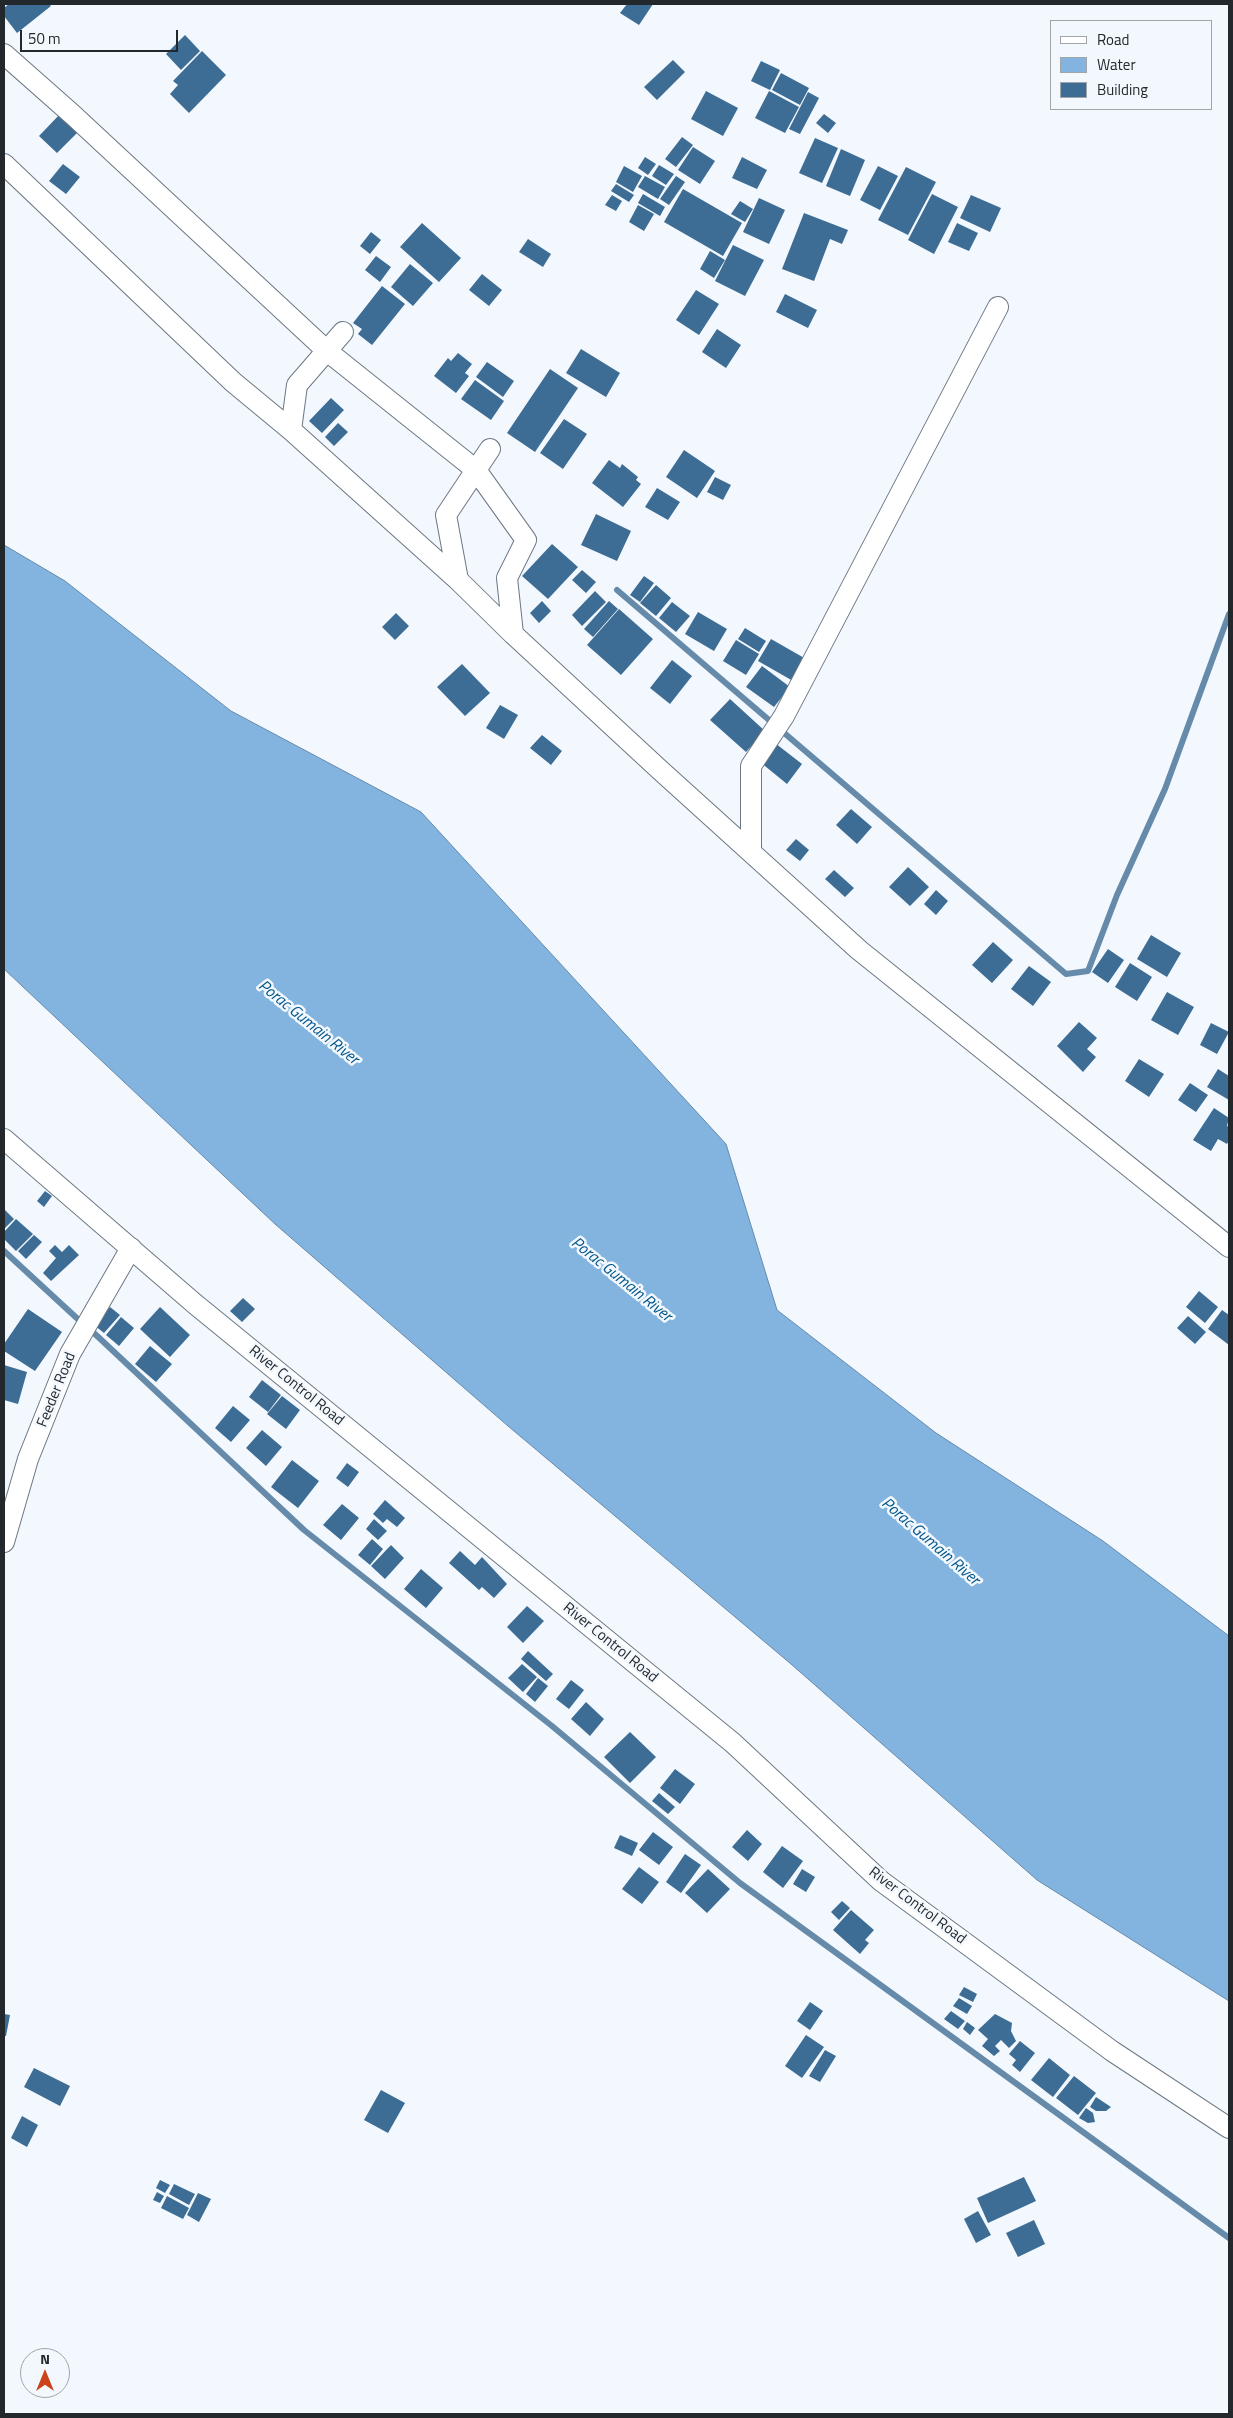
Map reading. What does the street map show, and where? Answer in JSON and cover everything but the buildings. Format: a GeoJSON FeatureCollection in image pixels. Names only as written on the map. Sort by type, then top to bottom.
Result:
{"type":"FeatureCollection","features":[{"type":"Feature","properties":{"kind":"street"},"geometry":{"type":"LineString","coordinates":[[4,54],[73,115],[327,351],[476,470],[526,540],[507,578],[513,634]]}},
{"type":"Feature","properties":{"kind":"street"},"geometry":{"type":"LineString","coordinates":[[4,164],[232,382],[291,430],[458,580],[513,634],[859,950],[1226,1239]]}},
{"type":"Feature","properties":{"kind":"street"},"geometry":{"type":"LineString","coordinates":[[751,852],[751,766],[784,716],[998,307]]}},
{"type":"Feature","properties":{"kind":"street"},"geometry":{"type":"LineString","coordinates":[[291,430],[297,386],[343,332]]}},
{"type":"Feature","properties":{"kind":"street"},"geometry":{"type":"LineString","coordinates":[[458,580],[446,515],[490,450]]}},
{"type":"Feature","properties":{"kind":"street","name":"River Control Road"},"geometry":{"type":"LineString","coordinates":[[4,1139],[195,1304],[733,1743],[881,1881],[1112,2051],[1229,2128]]}},
{"type":"Feature","properties":{"kind":"street","name":"Feeder Road"},"geometry":{"type":"LineString","coordinates":[[4,1542],[28,1459],[70,1354],[131,1248]]}},
{"type":"Feature","properties":{"kind":"water","name":"Porac Gumain River"},"geometry":{"type":"Polygon","coordinates":[[[4,545],[65,581],[231,711],[421,812],[726,1144],[777,1310],[936,1433],[1103,1541],[1229,1636],[1229,2001],[1037,1880],[791,1664],[508,1426],[275,1224],[4,969],[4,545]]]}},
{"type":"Feature","properties":{"kind":"waterway"},"geometry":{"type":"LineString","coordinates":[[617,590],[1066,974],[1088,971],[1117,895],[1165,789],[1229,614]]}},
{"type":"Feature","properties":{"kind":"waterway"},"geometry":{"type":"LineString","coordinates":[[4,1251],[81,1322]]}},
{"type":"Feature","properties":{"kind":"waterway"},"geometry":{"type":"LineString","coordinates":[[95,1334],[304,1530],[552,1726],[740,1883],[1229,2238]]}}]}
